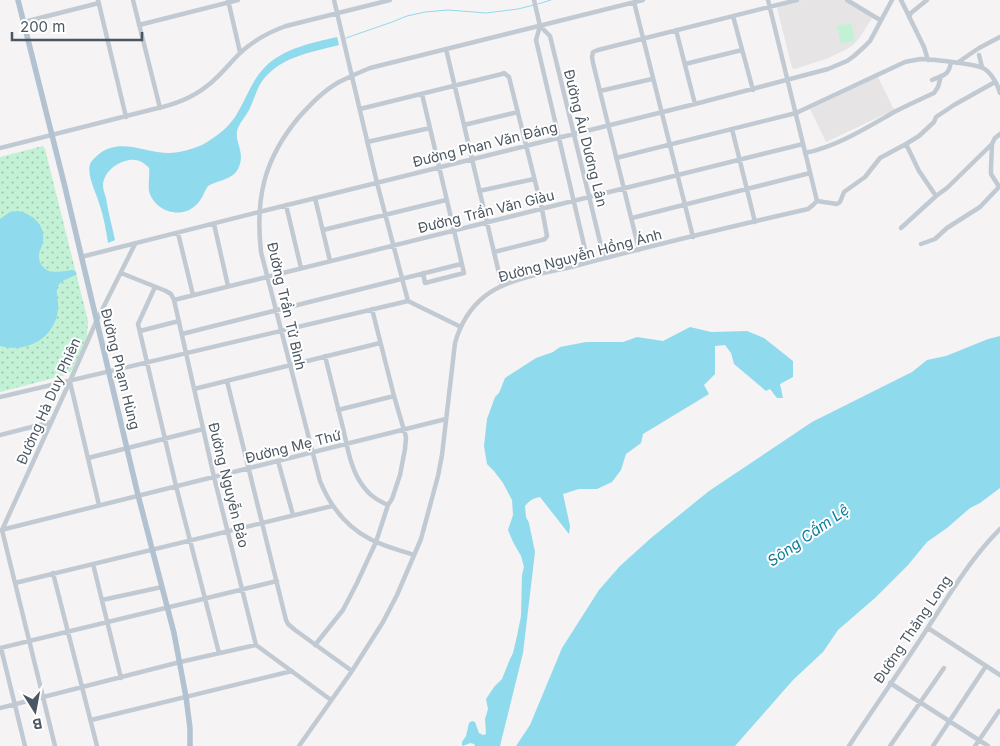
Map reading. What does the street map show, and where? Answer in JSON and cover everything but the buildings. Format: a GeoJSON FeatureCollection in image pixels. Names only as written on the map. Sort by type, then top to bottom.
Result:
{"type":"FeatureCollection","features":[{"type":"Feature","properties":{"kind":"main road","name":"Đường Phạm Hùng"},"geometry":{"type":"LineString","coordinates":[[18,0],[180,662],[190,728],[190,746]]}},
{"type":"Feature","properties":{"kind":"street"},"geometry":{"type":"LineString","coordinates":[[133,0],[160,108]]}},
{"type":"Feature","properties":{"kind":"street"},"geometry":{"type":"LineString","coordinates":[[139,25],[238,0]]}},
{"type":"Feature","properties":{"kind":"street"},"geometry":{"type":"LineString","coordinates":[[334,0],[377,183],[408,301]]}},
{"type":"Feature","properties":{"kind":"street"},"geometry":{"type":"LineString","coordinates":[[0,148],[160,108],[193,96],[209,86],[240,52],[264,35],[286,26],[390,0]]}},
{"type":"Feature","properties":{"kind":"street","name":"Đường Âu Dương Lân"},"geometry":{"type":"LineString","coordinates":[[534,0],[540,26],[550,36],[604,258]]}},
{"type":"Feature","properties":{"kind":"street","name":"Đường Trần Tử Bình"},"geometry":{"type":"LineString","coordinates":[[414,555],[376,542],[354,530],[332,506],[320,481],[261,252],[259,212],[262,187],[274,154],[284,137],[311,103],[338,83],[370,68],[643,0]]}},
{"type":"Feature","properties":{"kind":"street"},"geometry":{"type":"LineString","coordinates":[[768,0],[816,201],[837,204],[840,202],[844,192],[865,178],[877,161],[928,129],[936,117],[995,82]]}},
{"type":"Feature","properties":{"kind":"street"},"geometry":{"type":"LineString","coordinates":[[639,250],[608,126],[592,56],[593,52],[797,0]]}},
{"type":"Feature","properties":{"kind":"street"},"geometry":{"type":"LineString","coordinates":[[847,0],[880,20]]}},
{"type":"Feature","properties":{"kind":"street","name":"Đường Phan Văn Đáng"},"geometry":{"type":"LineString","coordinates":[[82,258],[286,205],[753,90],[828,69],[847,61],[870,41],[892,0]]}},
{"type":"Feature","properties":{"kind":"street"},"geometry":{"type":"LineString","coordinates":[[900,0],[924,47],[928,60]]}},
{"type":"Feature","properties":{"kind":"street"},"geometry":{"type":"LineString","coordinates":[[909,17],[911,13],[927,0]]}},
{"type":"Feature","properties":{"kind":"street"},"geometry":{"type":"LineString","coordinates":[[228,1],[240,52]]}},
{"type":"Feature","properties":{"kind":"street"},"geometry":{"type":"LineString","coordinates":[[24,22],[98,2],[126,117]]}},
{"type":"Feature","properties":{"kind":"street"},"geometry":{"type":"LineString","coordinates":[[634,2],[693,236]]}},
{"type":"Feature","properties":{"kind":"street"},"geometry":{"type":"LineString","coordinates":[[733,16],[753,90]]}},
{"type":"Feature","properties":{"kind":"street","name":"Đường Âu Dương Lân"},"geometry":{"type":"LineString","coordinates":[[540,26],[536,40],[588,262]]}},
{"type":"Feature","properties":{"kind":"street"},"geometry":{"type":"LineString","coordinates":[[676,30],[695,104]]}},
{"type":"Feature","properties":{"kind":"street"},"geometry":{"type":"LineString","coordinates":[[957,63],[1000,36]]}},
{"type":"Feature","properties":{"kind":"street"},"geometry":{"type":"LineString","coordinates":[[446,49],[502,286]]}},
{"type":"Feature","properties":{"kind":"street"},"geometry":{"type":"LineString","coordinates":[[685,64],[742,50]]}},
{"type":"Feature","properties":{"kind":"street"},"geometry":{"type":"LineString","coordinates":[[979,55],[982,68]]}},
{"type":"Feature","properties":{"kind":"street"},"geometry":{"type":"LineString","coordinates":[[616,158],[796,113],[905,62],[922,59],[982,68],[991,75],[999,87],[1000,93]]}},
{"type":"Feature","properties":{"kind":"street"},"geometry":{"type":"LineString","coordinates":[[932,80],[948,73],[951,62]]}},
{"type":"Feature","properties":{"kind":"street"},"geometry":{"type":"LineString","coordinates":[[360,109],[504,73],[509,77],[547,233],[545,239],[494,252]]}},
{"type":"Feature","properties":{"kind":"street"},"geometry":{"type":"LineString","coordinates":[[805,154],[847,139],[934,93],[938,88],[941,76]]}},
{"type":"Feature","properties":{"kind":"street"},"geometry":{"type":"LineString","coordinates":[[600,91],[652,78]]}},
{"type":"Feature","properties":{"kind":"street"},"geometry":{"type":"LineString","coordinates":[[422,94],[464,273],[425,283],[423,274]]}},
{"type":"Feature","properties":{"kind":"street"},"geometry":{"type":"LineString","coordinates":[[464,124],[518,112]]}},
{"type":"Feature","properties":{"kind":"street"},"geometry":{"type":"LineString","coordinates":[[367,142],[430,128]]}},
{"type":"Feature","properties":{"kind":"street"},"geometry":{"type":"LineString","coordinates":[[732,129],[755,222]]}},
{"type":"Feature","properties":{"kind":"street"},"geometry":{"type":"LineString","coordinates":[[902,228],[958,178],[1000,134]]}},
{"type":"Feature","properties":{"kind":"street","name":"Đường Trần Văn Giàu"},"geometry":{"type":"LineString","coordinates":[[174,300],[803,144]]}},
{"type":"Feature","properties":{"kind":"street"},"geometry":{"type":"LineString","coordinates":[[906,144],[919,171],[936,196]]}},
{"type":"Feature","properties":{"kind":"street"},"geometry":{"type":"LineString","coordinates":[[921,244],[935,239],[947,228],[980,207],[998,188],[991,174],[992,144]]}},
{"type":"Feature","properties":{"kind":"street"},"geometry":{"type":"LineString","coordinates":[[632,218],[810,173]]}},
{"type":"Feature","properties":{"kind":"street"},"geometry":{"type":"LineString","coordinates":[[480,191],[534,179]]}},
{"type":"Feature","properties":{"kind":"street"},"geometry":{"type":"LineString","coordinates":[[315,198],[330,261]]}},
{"type":"Feature","properties":{"kind":"street"},"geometry":{"type":"LineString","coordinates":[[323,230],[446,200]]}},
{"type":"Feature","properties":{"kind":"street","name":"Đường Nguyễn Hồng Ánh"},"geometry":{"type":"LineString","coordinates":[[299,746],[352,671],[383,622],[414,555],[438,476],[455,343],[461,327],[477,304],[502,286],[517,281],[808,208],[813,206],[816,201]]}},
{"type":"Feature","properties":{"kind":"street"},"geometry":{"type":"LineString","coordinates":[[286,205],[301,268]]}},
{"type":"Feature","properties":{"kind":"street"},"geometry":{"type":"LineString","coordinates":[[214,224],[228,286]]}},
{"type":"Feature","properties":{"kind":"street"},"geometry":{"type":"LineString","coordinates":[[178,233],[193,295]]}},
{"type":"Feature","properties":{"kind":"street","name":"Đường Hà Duy Phiên"},"geometry":{"type":"LineString","coordinates":[[1,530],[96,322],[135,244]]}},
{"type":"Feature","properties":{"kind":"street"},"geometry":{"type":"LineString","coordinates":[[182,334],[462,264]]}},
{"type":"Feature","properties":{"kind":"street"},"geometry":{"type":"LineString","coordinates":[[121,274],[166,290],[174,300]]}},
{"type":"Feature","properties":{"kind":"street"},"geometry":{"type":"LineString","coordinates":[[155,287],[138,324],[176,486],[219,653]]}},
{"type":"Feature","properties":{"kind":"street","name":"Đường Nguyễn Bảo"},"geometry":{"type":"LineString","coordinates":[[174,300],[214,477],[256,645]]}},
{"type":"Feature","properties":{"kind":"street"},"geometry":{"type":"LineString","coordinates":[[0,397],[408,301],[461,327]]}},
{"type":"Feature","properties":{"kind":"street"},"geometry":{"type":"LineString","coordinates":[[315,645],[343,610],[376,542],[400,475],[405,449],[406,437],[372,309]]}},
{"type":"Feature","properties":{"kind":"street"},"geometry":{"type":"LineString","coordinates":[[140,331],[179,322]]}},
{"type":"Feature","properties":{"kind":"street"},"geometry":{"type":"LineString","coordinates":[[194,389],[380,343]]}},
{"type":"Feature","properties":{"kind":"street"},"geometry":{"type":"LineString","coordinates":[[325,356],[352,464],[359,480],[372,496],[388,505]]}},
{"type":"Feature","properties":{"kind":"street"},"geometry":{"type":"LineString","coordinates":[[227,380],[288,624],[352,671]]}},
{"type":"Feature","properties":{"kind":"street"},"geometry":{"type":"LineString","coordinates":[[70,381],[99,505]]}},
{"type":"Feature","properties":{"kind":"street"},"geometry":{"type":"LineString","coordinates":[[338,410],[394,396]]}},
{"type":"Feature","properties":{"kind":"street","name":"Đường Mẹ Thứ"},"geometry":{"type":"LineString","coordinates":[[1,530],[446,419]]}},
{"type":"Feature","properties":{"kind":"street"},"geometry":{"type":"LineString","coordinates":[[0,435],[51,422]]}},
{"type":"Feature","properties":{"kind":"street"},"geometry":{"type":"LineString","coordinates":[[88,458],[203,429]]}},
{"type":"Feature","properties":{"kind":"street"},"geometry":{"type":"LineString","coordinates":[[278,461],[293,515]]}},
{"type":"Feature","properties":{"kind":"street"},"geometry":{"type":"LineString","coordinates":[[15,583],[332,506]]}},
{"type":"Feature","properties":{"kind":"street","name":"Đường Thăng Long"},"geometry":{"type":"LineString","coordinates":[[849,746],[968,565],[1000,529]]}},
{"type":"Feature","properties":{"kind":"street"},"geometry":{"type":"LineString","coordinates":[[1,530],[56,746]]}},
{"type":"Feature","properties":{"kind":"street"},"geometry":{"type":"LineString","coordinates":[[93,564],[121,678]]}},
{"type":"Feature","properties":{"kind":"street"},"geometry":{"type":"LineString","coordinates":[[53,574],[97,746]]}},
{"type":"Feature","properties":{"kind":"street"},"geometry":{"type":"LineString","coordinates":[[25,746],[1,648],[277,581]]}},
{"type":"Feature","properties":{"kind":"street"},"geometry":{"type":"LineString","coordinates":[[102,600],[162,587]]}},
{"type":"Feature","properties":{"kind":"street"},"geometry":{"type":"LineString","coordinates":[[928,628],[1000,676]]}},
{"type":"Feature","properties":{"kind":"street"},"geometry":{"type":"LineString","coordinates":[[0,708],[180,662],[256,645],[331,700]]}},
{"type":"Feature","properties":{"kind":"street"},"geometry":{"type":"LineString","coordinates":[[933,746],[986,666]]}},
{"type":"Feature","properties":{"kind":"street"},"geometry":{"type":"LineString","coordinates":[[890,746],[944,668]]}},
{"type":"Feature","properties":{"kind":"street"},"geometry":{"type":"LineString","coordinates":[[91,720],[292,671]]}},
{"type":"Feature","properties":{"kind":"street"},"geometry":{"type":"LineString","coordinates":[[890,683],[988,746]]}},
{"type":"Feature","properties":{"kind":"street"},"geometry":{"type":"LineString","coordinates":[[975,746],[999,711]]}},
{"type":"Feature","properties":{"kind":"shaded area"},"geometry":{"type":"Polygon","coordinates":[[[802,0],[843,0],[872,18],[853,45],[828,58],[795,69],[792,68],[777,8],[778,6],[802,0]]]}},
{"type":"Feature","properties":{"kind":"shaded area"},"geometry":{"type":"Polygon","coordinates":[[[878,77],[894,110],[826,142],[810,109],[878,77]]]}},
{"type":"Feature","properties":{"kind":"green space"},"geometry":{"type":"Polygon","coordinates":[[[851,23],[855,41],[841,44],[837,26],[851,23]]]}},
{"type":"Feature","properties":{"kind":"green space"},"geometry":{"type":"Polygon","coordinates":[[[43,146],[88,321],[87,336],[72,370],[66,375],[0,392],[0,157],[43,146]]]}},
{"type":"Feature","properties":{"kind":"water"},"geometry":{"type":"Polygon","coordinates":[[[337,37],[339,45],[284,62],[266,76],[259,86],[250,108],[237,131],[237,140],[241,153],[238,169],[229,178],[208,186],[200,201],[190,210],[183,212],[169,211],[156,204],[149,191],[149,168],[141,161],[129,160],[113,167],[103,182],[115,240],[108,243],[103,215],[89,172],[91,162],[99,154],[107,149],[124,146],[169,153],[202,145],[227,127],[265,67],[281,55],[299,47],[337,37]]]}},
{"type":"Feature","properties":{"kind":"water"},"geometry":{"type":"Polygon","coordinates":[[[18,211],[33,217],[42,229],[43,242],[39,258],[43,266],[53,272],[72,270],[77,274],[58,286],[58,310],[51,329],[45,336],[38,342],[10,348],[0,346],[0,219],[10,212],[18,211]]]}},
{"type":"Feature","properties":{"kind":"water"},"geometry":{"type":"Polygon","coordinates":[[[690,327],[711,332],[747,331],[764,338],[793,361],[793,377],[780,384],[783,398],[777,398],[770,389],[766,391],[734,364],[731,353],[725,345],[715,346],[715,374],[704,385],[709,394],[643,434],[641,443],[626,454],[621,470],[612,482],[597,489],[579,489],[563,494],[570,526],[569,534],[540,497],[533,499],[525,506],[535,552],[523,653],[500,746],[475,746],[470,743],[463,746],[462,742],[466,736],[469,723],[472,721],[475,722],[479,733],[486,734],[485,719],[488,709],[486,699],[502,679],[513,653],[521,616],[522,575],[524,567],[521,556],[508,530],[513,515],[512,500],[503,483],[487,464],[484,446],[487,419],[495,397],[499,393],[505,378],[536,358],[553,352],[560,347],[586,342],[623,342],[637,337],[663,341],[690,327]]]}},
{"type":"Feature","properties":{"kind":"water","name":"Sông Cẩm Lệ"},"geometry":{"type":"Polygon","coordinates":[[[1000,336],[1000,488],[970,508],[927,542],[908,565],[875,598],[838,630],[823,652],[793,680],[735,746],[516,746],[530,725],[562,648],[599,590],[620,566],[651,538],[709,491],[812,422],[912,372],[927,360],[946,356],[1000,336]]]}},
{"type":"Feature","properties":{"kind":"waterway"},"geometry":{"type":"LineString","coordinates":[[538,4],[551,0]]}},
{"type":"Feature","properties":{"kind":"waterway"},"geometry":{"type":"LineString","coordinates":[[346,38],[407,16],[425,12],[448,10],[486,13],[534,5]]}}]}
